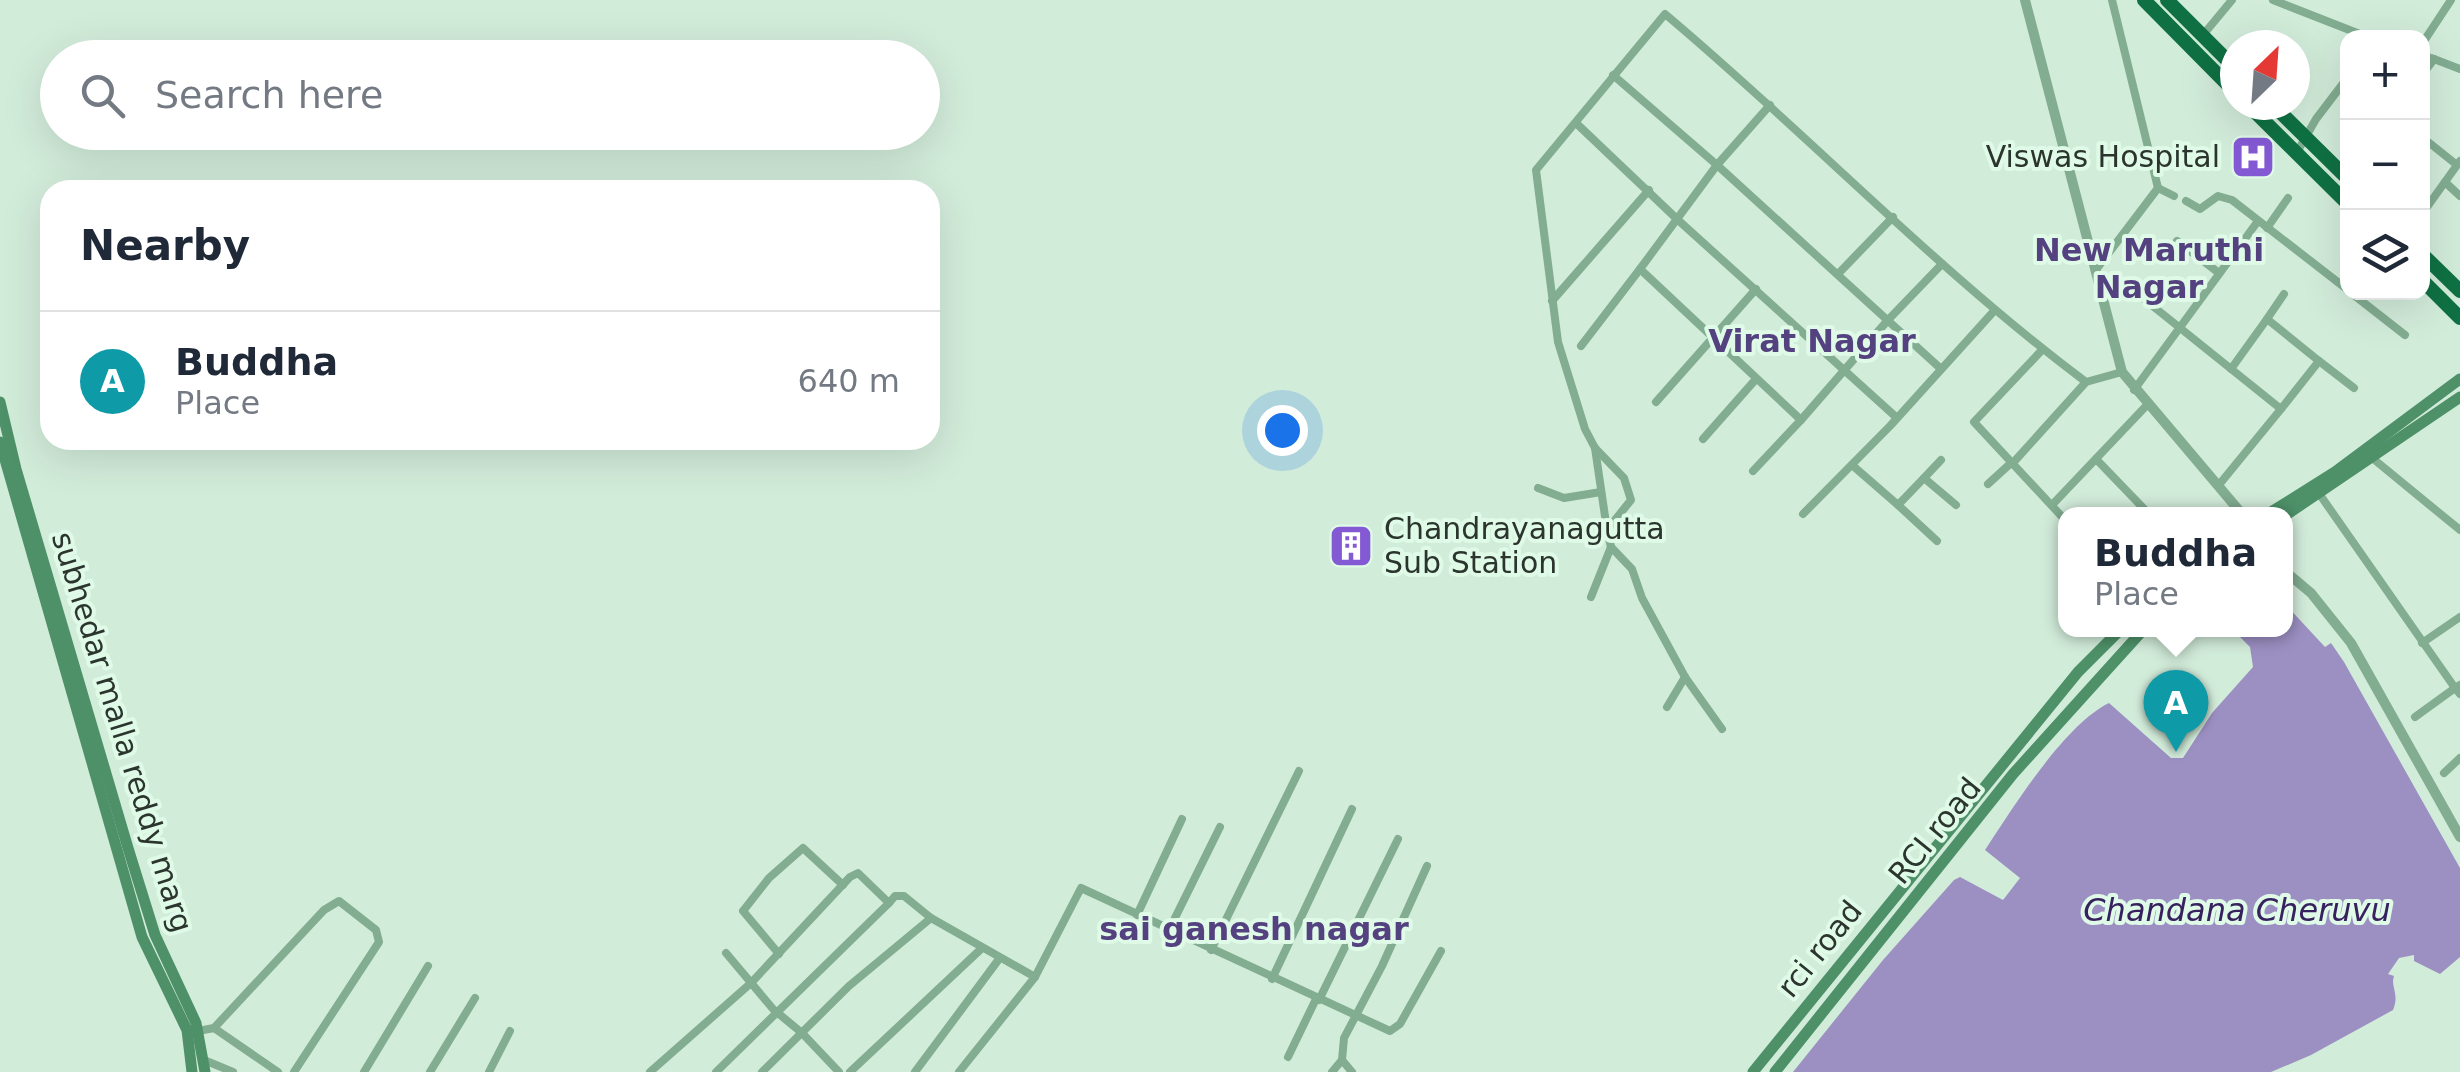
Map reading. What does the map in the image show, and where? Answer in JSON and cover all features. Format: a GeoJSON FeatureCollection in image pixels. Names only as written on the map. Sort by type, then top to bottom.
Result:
{"type":"FeatureCollection","features":[{"type":"Feature","properties":{"kind":"highway"},"geometry":{"type":"LineString","coordinates":[[2144,0],[2220,77]]}},
{"type":"Feature","properties":{"kind":"highway"},"geometry":{"type":"LineString","coordinates":[[2166,0],[2220,53]]}},
{"type":"Feature","properties":{"kind":"highway"},"geometry":{"type":"LineString","coordinates":[[2263,120],[2340,196]]}},
{"type":"Feature","properties":{"kind":"highway"},"geometry":{"type":"LineString","coordinates":[[2288,120],[2340,170]]}},
{"type":"Feature","properties":{"kind":"highway"},"geometry":{"type":"LineString","coordinates":[[2430,262],[2460,291]]}},
{"type":"Feature","properties":{"kind":"highway"},"geometry":{"type":"LineString","coordinates":[[2430,288],[2460,318]]}},
{"type":"Feature","properties":{"kind":"main road"},"geometry":{"type":"LineString","coordinates":[[2279,507],[2335,472],[2460,378]]}},
{"type":"Feature","properties":{"kind":"main road"},"geometry":{"type":"LineString","coordinates":[[2293,510],[2458,398]]}},
{"type":"Feature","properties":{"kind":"main road","name":"subhedar malla reddy marg"},"geometry":{"type":"LineString","coordinates":[[0,402],[16,469],[155,935],[198,1031],[205,1066]]}},
{"type":"Feature","properties":{"kind":"main road","name":"subhedar malla reddy marg"},"geometry":{"type":"LineString","coordinates":[[0,442],[142,937],[187,1030],[192,1072]]}},
{"type":"Feature","properties":{"kind":"main road","name":"rci road"},"geometry":{"type":"LineString","coordinates":[[1753,1072],[2078,672],[2113,637]]}},
{"type":"Feature","properties":{"kind":"main road","name":"RCI road"},"geometry":{"type":"LineString","coordinates":[[1775,1072],[2013,774],[2136,637]]}},
{"type":"Feature","properties":{"kind":"street"},"geometry":{"type":"LineString","coordinates":[[2025,0],[2122,372],[2236,507]]}},
{"type":"Feature","properties":{"kind":"street"},"geometry":{"type":"LineString","coordinates":[[2112,0],[2158,188],[2174,196]]}},
{"type":"Feature","properties":{"kind":"street"},"geometry":{"type":"LineString","coordinates":[[2202,35],[2232,0]]}},
{"type":"Feature","properties":{"kind":"street"},"geometry":{"type":"LineString","coordinates":[[2272,0],[2349,30]]}},
{"type":"Feature","properties":{"kind":"street"},"geometry":{"type":"LineString","coordinates":[[2430,32],[2451,0]]}},
{"type":"Feature","properties":{"kind":"street"},"geometry":{"type":"LineString","coordinates":[[1722,729],[1685,678],[1642,598],[1632,569],[1611,547],[1595,448],[1558,342],[1536,170],[1665,14],[1994,311],[2086,382]]}},
{"type":"Feature","properties":{"kind":"street"},"geometry":{"type":"LineString","coordinates":[[2430,58],[2460,69]]}},
{"type":"Feature","properties":{"kind":"street"},"geometry":{"type":"LineString","coordinates":[[2430,64],[2434,59]]}},
{"type":"Feature","properties":{"kind":"street"},"geometry":{"type":"LineString","coordinates":[[1613,75],[1717,164],[1940,368]]}},
{"type":"Feature","properties":{"kind":"street"},"geometry":{"type":"LineString","coordinates":[[2296,154],[2340,88]]}},
{"type":"Feature","properties":{"kind":"street"},"geometry":{"type":"LineString","coordinates":[[1581,346],[1717,164],[1770,105]]}},
{"type":"Feature","properties":{"kind":"street"},"geometry":{"type":"LineString","coordinates":[[1576,123],[1896,417]]}},
{"type":"Feature","properties":{"kind":"street"},"geometry":{"type":"LineString","coordinates":[[2425,210],[2458,163],[2430,143]]}},
{"type":"Feature","properties":{"kind":"street"},"geometry":{"type":"LineString","coordinates":[[2444,182],[2460,196]]}},
{"type":"Feature","properties":{"kind":"street"},"geometry":{"type":"LineString","coordinates":[[2095,271],[2158,188]]}},
{"type":"Feature","properties":{"kind":"street"},"geometry":{"type":"LineString","coordinates":[[1552,301],[1649,190]]}},
{"type":"Feature","properties":{"kind":"street"},"geometry":{"type":"LineString","coordinates":[[2186,202],[2200,209],[2218,196],[2226,198],[2340,284]]}},
{"type":"Feature","properties":{"kind":"street"},"geometry":{"type":"LineString","coordinates":[[2267,228],[2288,198]]}},
{"type":"Feature","properties":{"kind":"street"},"geometry":{"type":"LineString","coordinates":[[1838,274],[1893,217]]}},
{"type":"Feature","properties":{"kind":"street"},"geometry":{"type":"LineString","coordinates":[[2134,390],[2258,221]]}},
{"type":"Feature","properties":{"kind":"street"},"geometry":{"type":"LineString","coordinates":[[2177,241],[2219,273]]}},
{"type":"Feature","properties":{"kind":"street"},"geometry":{"type":"LineString","coordinates":[[1753,470],[1942,264]]}},
{"type":"Feature","properties":{"kind":"street"},"geometry":{"type":"LineString","coordinates":[[1640,269],[1801,420]]}},
{"type":"Feature","properties":{"kind":"street"},"geometry":{"type":"LineString","coordinates":[[1656,402],[1756,289]]}},
{"type":"Feature","properties":{"kind":"street"},"geometry":{"type":"LineString","coordinates":[[2231,369],[2284,294]]}},
{"type":"Feature","properties":{"kind":"street"},"geometry":{"type":"LineString","coordinates":[[2138,295],[2281,408]]}},
{"type":"Feature","properties":{"kind":"street"},"geometry":{"type":"LineString","coordinates":[[2360,300],[2405,335]]}},
{"type":"Feature","properties":{"kind":"street"},"geometry":{"type":"LineString","coordinates":[[1803,514],[1994,311]]}},
{"type":"Feature","properties":{"kind":"street"},"geometry":{"type":"LineString","coordinates":[[2267,320],[2354,388]]}},
{"type":"Feature","properties":{"kind":"street"},"geometry":{"type":"LineString","coordinates":[[2042,350],[1974,422],[2058,512]]}},
{"type":"Feature","properties":{"kind":"street"},"geometry":{"type":"LineString","coordinates":[[2218,486],[2319,361]]}},
{"type":"Feature","properties":{"kind":"street"},"geometry":{"type":"LineString","coordinates":[[1988,484],[2086,382],[2122,372]]}},
{"type":"Feature","properties":{"kind":"street"},"geometry":{"type":"LineString","coordinates":[[1702,439],[1756,379]]}},
{"type":"Feature","properties":{"kind":"street"},"geometry":{"type":"LineString","coordinates":[[2052,505],[2147,406]]}},
{"type":"Feature","properties":{"kind":"street"},"geometry":{"type":"LineString","coordinates":[[1595,448],[1624,478],[1631,500],[1607,530]]}},
{"type":"Feature","properties":{"kind":"street"},"geometry":{"type":"LineString","coordinates":[[2371,457],[2460,530]]}},
{"type":"Feature","properties":{"kind":"street"},"geometry":{"type":"LineString","coordinates":[[2096,459],[2142,507]]}},
{"type":"Feature","properties":{"kind":"street"},"geometry":{"type":"LineString","coordinates":[[1898,506],[1940,460]]}},
{"type":"Feature","properties":{"kind":"street"},"geometry":{"type":"LineString","coordinates":[[1852,465],[1937,540]]}},
{"type":"Feature","properties":{"kind":"street"},"geometry":{"type":"LineString","coordinates":[[1924,478],[1956,505]]}},
{"type":"Feature","properties":{"kind":"street"},"geometry":{"type":"LineString","coordinates":[[1538,488],[1564,498],[1602,492]]}},
{"type":"Feature","properties":{"kind":"street"},"geometry":{"type":"LineString","coordinates":[[2318,492],[2458,689],[2415,718]]}},
{"type":"Feature","properties":{"kind":"street"},"geometry":{"type":"LineString","coordinates":[[1590,596],[1611,547]]}},
{"type":"Feature","properties":{"kind":"street"},"geometry":{"type":"LineString","coordinates":[[2293,578],[2311,593],[2350,643],[2460,837]]}},
{"type":"Feature","properties":{"kind":"street"},"geometry":{"type":"LineString","coordinates":[[2422,643],[2460,617]]}},
{"type":"Feature","properties":{"kind":"street"},"geometry":{"type":"LineString","coordinates":[[1667,706],[1685,678]]}},
{"type":"Feature","properties":{"kind":"street"},"geometry":{"type":"LineString","coordinates":[[2444,773],[2460,758]]}},
{"type":"Feature","properties":{"kind":"street"},"geometry":{"type":"LineString","coordinates":[[1211,950],[1299,771]]}},
{"type":"Feature","properties":{"kind":"street"},"geometry":{"type":"LineString","coordinates":[[1272,979],[1352,809]]}},
{"type":"Feature","properties":{"kind":"street"},"geometry":{"type":"LineString","coordinates":[[1136,915],[1182,819]]}},
{"type":"Feature","properties":{"kind":"street"},"geometry":{"type":"LineString","coordinates":[[1169,930],[1220,827]]}},
{"type":"Feature","properties":{"kind":"street"},"geometry":{"type":"LineString","coordinates":[[1288,1057],[1398,840]]}},
{"type":"Feature","properties":{"kind":"street"},"geometry":{"type":"LineString","coordinates":[[779,954],[743,910],[769,878],[803,848],[842,886]]}},
{"type":"Feature","properties":{"kind":"street"},"geometry":{"type":"LineString","coordinates":[[1332,1072],[1342,1060],[1344,1038],[1427,866]]}},
{"type":"Feature","properties":{"kind":"street"},"geometry":{"type":"LineString","coordinates":[[650,1072],[751,983],[854,875],[862,875],[889,903]]}},
{"type":"Feature","properties":{"kind":"street"},"geometry":{"type":"LineString","coordinates":[[959,1072],[1035,977],[1081,888],[1390,1031],[1397,1028],[1441,951]]}},
{"type":"Feature","properties":{"kind":"street"},"geometry":{"type":"LineString","coordinates":[[716,1072],[900,895],[981,949],[1035,977]]}},
{"type":"Feature","properties":{"kind":"street"},"geometry":{"type":"LineString","coordinates":[[198,1031],[214,1028],[324,910],[339,901],[376,930],[379,942],[294,1072]]}},
{"type":"Feature","properties":{"kind":"street"},"geometry":{"type":"LineString","coordinates":[[762,1072],[849,986],[931,918]]}},
{"type":"Feature","properties":{"kind":"street"},"geometry":{"type":"LineString","coordinates":[[850,1072],[981,949]]}},
{"type":"Feature","properties":{"kind":"street"},"geometry":{"type":"LineString","coordinates":[[726,953],[778,1014],[840,1072]]}},
{"type":"Feature","properties":{"kind":"street"},"geometry":{"type":"LineString","coordinates":[[915,1072],[999,959]]}},
{"type":"Feature","properties":{"kind":"street"},"geometry":{"type":"LineString","coordinates":[[364,1072],[428,966]]}},
{"type":"Feature","properties":{"kind":"street"},"geometry":{"type":"LineString","coordinates":[[430,1072],[475,998]]}},
{"type":"Feature","properties":{"kind":"street"},"geometry":{"type":"LineString","coordinates":[[214,1028],[278,1072]]}},
{"type":"Feature","properties":{"kind":"street"},"geometry":{"type":"LineString","coordinates":[[490,1072],[510,1030]]}},
{"type":"Feature","properties":{"kind":"street"},"geometry":{"type":"LineString","coordinates":[[1342,1060],[1352,1072]]}},
{"type":"Feature","properties":{"kind":"street"},"geometry":{"type":"LineString","coordinates":[[205,1066],[232,1072]]}},
{"type":"Feature","properties":{"kind":"water","name":"Chandana Cheruvu"},"geometry":{"type":"Polygon","coordinates":[[[2293,613],[2325,647],[2331,643],[2344,662],[2460,868],[2460,957],[2440,974],[2414,961],[2414,955],[2399,958],[2388,974],[2394,976],[2393,1010],[2271,1072],[1793,1072],[1883,960],[1954,880],[1960,877],[2003,900],[2020,878],[1985,850],[2041,769],[2075,729],[2109,703],[2171,758],[2183,758],[2212,713],[2253,667],[2250,647],[2240,637],[2293,637],[2293,613]]]}},
{"type":"Feature","properties":{"kind":"place","name":"Viswas Hospital"},"geometry":{"type":"Point","coordinates":[2253,157]}},
{"type":"Feature","properties":{"kind":"place","name":"Chandrayanagutta Sub Station"},"geometry":{"type":"Point","coordinates":[1351,546]}},
{"type":"Feature","properties":{"kind":"place","name":"Buddha"},"geometry":{"type":"Point","coordinates":[2176,752]}},
{"type":"Feature","properties":{"kind":"district","name":"New Maruthi Nagar"},"geometry":{"type":"Point","coordinates":[2149,268]}},
{"type":"Feature","properties":{"kind":"district","name":"Virat Nagar"},"geometry":{"type":"Point","coordinates":[1812,341]}},
{"type":"Feature","properties":{"kind":"district","name":"sai ganesh nagar"},"geometry":{"type":"Point","coordinates":[1254,929]}}]}
